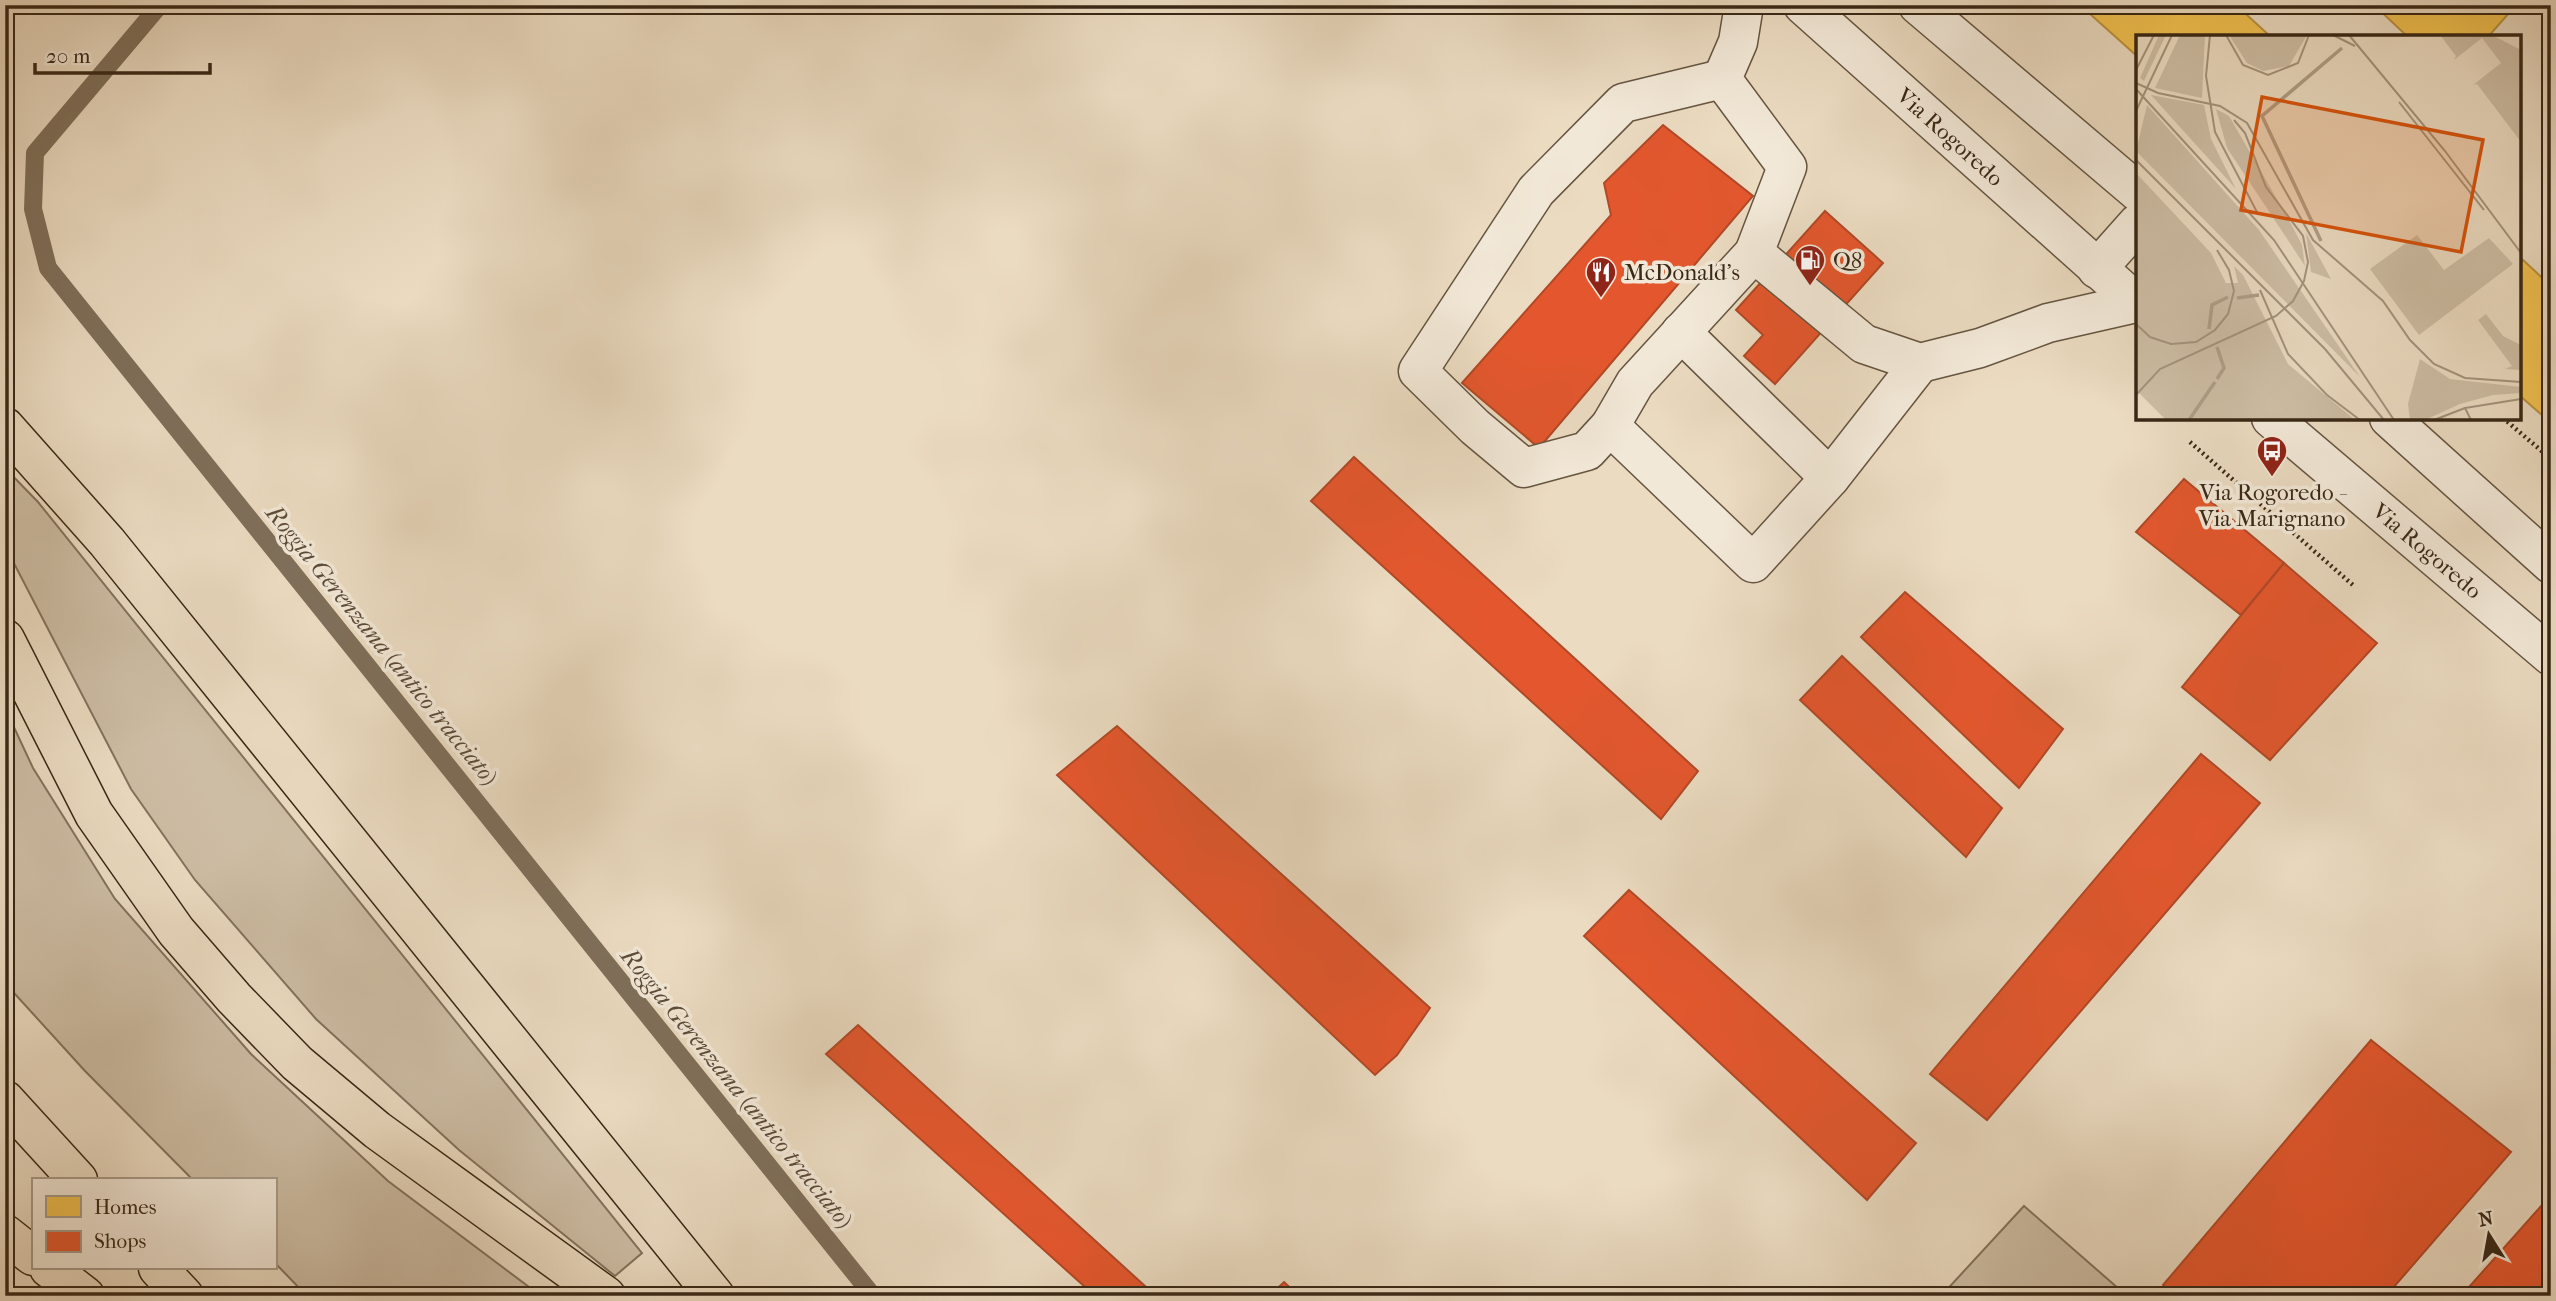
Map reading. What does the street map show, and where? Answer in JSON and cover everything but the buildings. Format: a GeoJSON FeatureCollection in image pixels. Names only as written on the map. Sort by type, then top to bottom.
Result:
{"type":"FeatureCollection","features":[{"type":"Feature","properties":{"kind":"highway"},"geometry":{"type":"LineString","coordinates":[[5,427],[107,542],[715,1296]]}},
{"type":"Feature","properties":{"kind":"highway"},"geometry":{"type":"LineString","coordinates":[[5,639],[94,814],[176,931],[234,999],[297,1063],[377,1130],[606,1296]]}},
{"type":"Feature","properties":{"kind":"highway"},"geometry":{"type":"LineString","coordinates":[[5,1100],[76,1178]]}},
{"type":"Feature","properties":{"kind":"highway"},"geometry":{"type":"LineString","coordinates":[[5,1234],[32,1255]]}},
{"type":"Feature","properties":{"kind":"highway"},"geometry":{"type":"LineString","coordinates":[[52,1270],[85,1296]]}},
{"type":"Feature","properties":{"kind":"highway"},"geometry":{"type":"LineString","coordinates":[[160,1270],[184,1296]]}},
{"type":"Feature","properties":{"kind":"street"},"geometry":{"type":"LineString","coordinates":[[1722,79],[1738,42],[1744,5]]}},
{"type":"Feature","properties":{"kind":"street","name":"Via Rogoredo"},"geometry":{"type":"LineString","coordinates":[[1803,5],[2136,303]]}},
{"type":"Feature","properties":{"kind":"street"},"geometry":{"type":"LineString","coordinates":[[1918,5],[2136,190]]}},
{"type":"Feature","properties":{"kind":"street"},"geometry":{"type":"LineString","coordinates":[[1722,79],[1787,167],[1754,253],[1635,383],[1610,426],[1587,451],[1524,468],[1475,427],[1418,371],[1536,191],[1623,103],[1722,79]]}},
{"type":"Feature","properties":{"kind":"street"},"geometry":{"type":"LineString","coordinates":[[2097,269],[2136,225]]}},
{"type":"Feature","properties":{"kind":"street"},"geometry":{"type":"LineString","coordinates":[[1754,253],[1864,344],[1920,363],[1980,348],[2048,323],[2136,304]]}},
{"type":"Feature","properties":{"kind":"street"},"geometry":{"type":"LineString","coordinates":[[1681,332],[1830,478]]}},
{"type":"Feature","properties":{"kind":"street"},"geometry":{"type":"LineString","coordinates":[[1610,426],[1753,563],[1830,478],[1920,363]]}},
{"type":"Feature","properties":{"kind":"street","name":"Via Rogoredo"},"geometry":{"type":"LineString","coordinates":[[2273,420],[2551,656]]}},
{"type":"Feature","properties":{"kind":"street"},"geometry":{"type":"LineString","coordinates":[[2391,420],[2551,564]]}},
{"type":"Feature","properties":{"kind":"path"},"geometry":{"type":"LineString","coordinates":[[2505,420],[2551,459]]}},
{"type":"Feature","properties":{"kind":"path"},"geometry":{"type":"LineString","coordinates":[[2190,442],[2354,586]]}},
{"type":"Feature","properties":{"kind":"shaded area"},"geometry":{"type":"Polygon","coordinates":[[[5,468],[38,502],[642,1253],[615,1276],[459,1150],[316,1019],[195,880],[131,789],[5,546],[5,468]]]}},
{"type":"Feature","properties":{"kind":"shaded area"},"geometry":{"type":"Polygon","coordinates":[[[5,708],[33,768],[115,899],[251,1054],[388,1181],[541,1296],[307,1296],[276,1264],[276,1178],[191,1178],[85,1071],[5,983],[5,708]]]}},
{"type":"Feature","properties":{"kind":"shaded area"},"geometry":{"type":"Polygon","coordinates":[[[2024,1206],[2127,1296],[1941,1296],[2024,1206]]]}},
{"type":"Feature","properties":{"kind":"waterway","name":"Roggia Gerenzana (antico tracciato)"},"geometry":{"type":"LineString","coordinates":[[160,5],[35,153],[33,209],[48,268],[873,1296]]}},
{"type":"Feature","properties":{"kind":"place","name":"Q8"},"geometry":{"type":"Point","coordinates":[1810,287]}},
{"type":"Feature","properties":{"kind":"place","name":"McDonald's"},"geometry":{"type":"Point","coordinates":[1601,299]}},
{"type":"Feature","properties":{"kind":"place","name":"Via Rogoredo - Via Marignano"},"geometry":{"type":"Point","coordinates":[2272,478]}}]}
